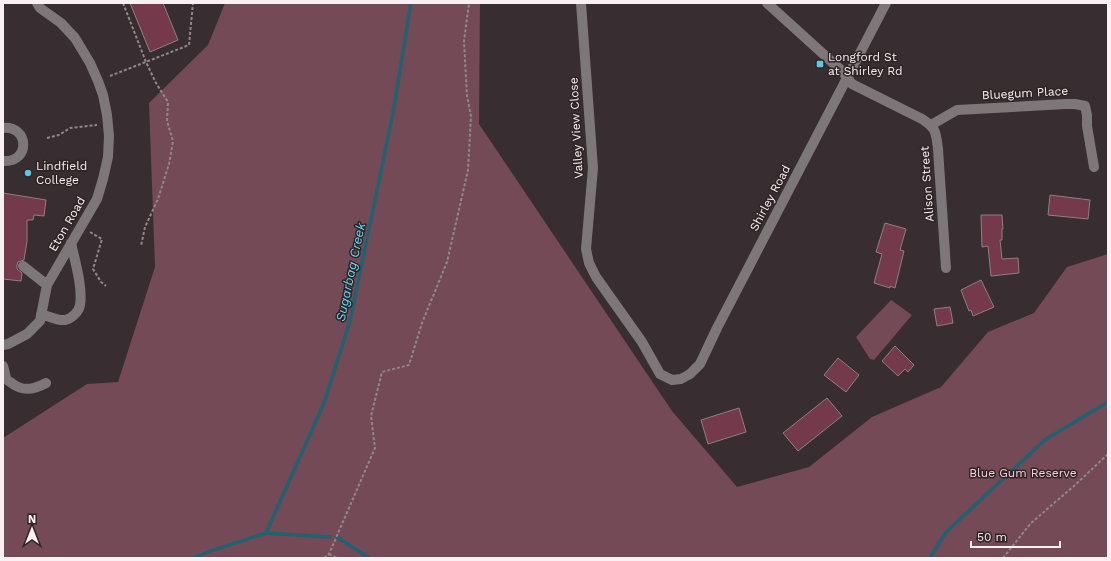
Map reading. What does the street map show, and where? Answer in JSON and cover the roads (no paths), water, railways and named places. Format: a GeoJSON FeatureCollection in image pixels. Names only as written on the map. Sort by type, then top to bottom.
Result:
{"type":"FeatureCollection","features":[{"type":"Feature","properties":{"kind":"street","name":"Eton Road"},"geometry":{"type":"LineString","coordinates":[[5,347],[27,334],[40,321],[40,314],[47,285],[97,199],[108,157],[108,124],[103,94],[98,81],[75,38],[61,23],[40,8],[37,3]]}},
{"type":"Feature","properties":{"kind":"street","name":"Valley View Close"},"geometry":{"type":"LineString","coordinates":[[582,3],[593,168],[586,248],[589,263],[596,277],[642,342],[660,374]]}},
{"type":"Feature","properties":{"kind":"street"},"geometry":{"type":"LineString","coordinates":[[767,3],[842,71],[852,84],[931,125]]}},
{"type":"Feature","properties":{"kind":"street","name":"Shirley Road"},"geometry":{"type":"LineString","coordinates":[[660,374],[672,380],[681,379],[690,374],[700,364],[717,328],[886,3]]}},
{"type":"Feature","properties":{"kind":"street","name":"Bluegum Place"},"geometry":{"type":"LineString","coordinates":[[931,125],[957,110],[1066,104],[1085,106],[1094,167]]}},
{"type":"Feature","properties":{"kind":"street","name":"Alison Street"},"geometry":{"type":"LineString","coordinates":[[931,125],[936,134],[938,148],[946,268]]}},
{"type":"Feature","properties":{"kind":"street"},"geometry":{"type":"LineString","coordinates":[[3,128],[15,130],[22,138],[24,143],[23,149],[18,158],[3,161]]}},
{"type":"Feature","properties":{"kind":"street"},"geometry":{"type":"LineString","coordinates":[[40,314],[64,320],[77,312],[80,306],[80,288],[71,243]]}},
{"type":"Feature","properties":{"kind":"street"},"geometry":{"type":"LineString","coordinates":[[23,266],[47,285]]}},
{"type":"Feature","properties":{"kind":"street"},"geometry":{"type":"LineString","coordinates":[[3,366],[5,383],[22,389],[38,387],[46,383]]}},
{"type":"Feature","properties":{"kind":"waterway","name":"Sugarbag Creek"},"geometry":{"type":"LineString","coordinates":[[266,533],[324,403],[350,321],[393,113],[411,3]]}},
{"type":"Feature","properties":{"kind":"waterway"},"geometry":{"type":"LineString","coordinates":[[930,558],[946,532],[1046,439],[1108,402]]}},
{"type":"Feature","properties":{"kind":"waterway"},"geometry":{"type":"LineString","coordinates":[[194,558],[266,533],[330,537]]}},
{"type":"Feature","properties":{"kind":"waterway"},"geometry":{"type":"LineString","coordinates":[[337,537],[369,558]]}},
{"type":"Feature","properties":{"kind":"place","name":"Longford St at Shirley Rd"},"geometry":{"type":"Point","coordinates":[820,64]}},
{"type":"Feature","properties":{"kind":"place","name":"Lindfield College"},"geometry":{"type":"Point","coordinates":[28,173]}},
{"type":"Feature","properties":{"kind":"park label","name":"Blue Gum Reserve"},"geometry":{"type":"Point","coordinates":[1023,473]}}]}
